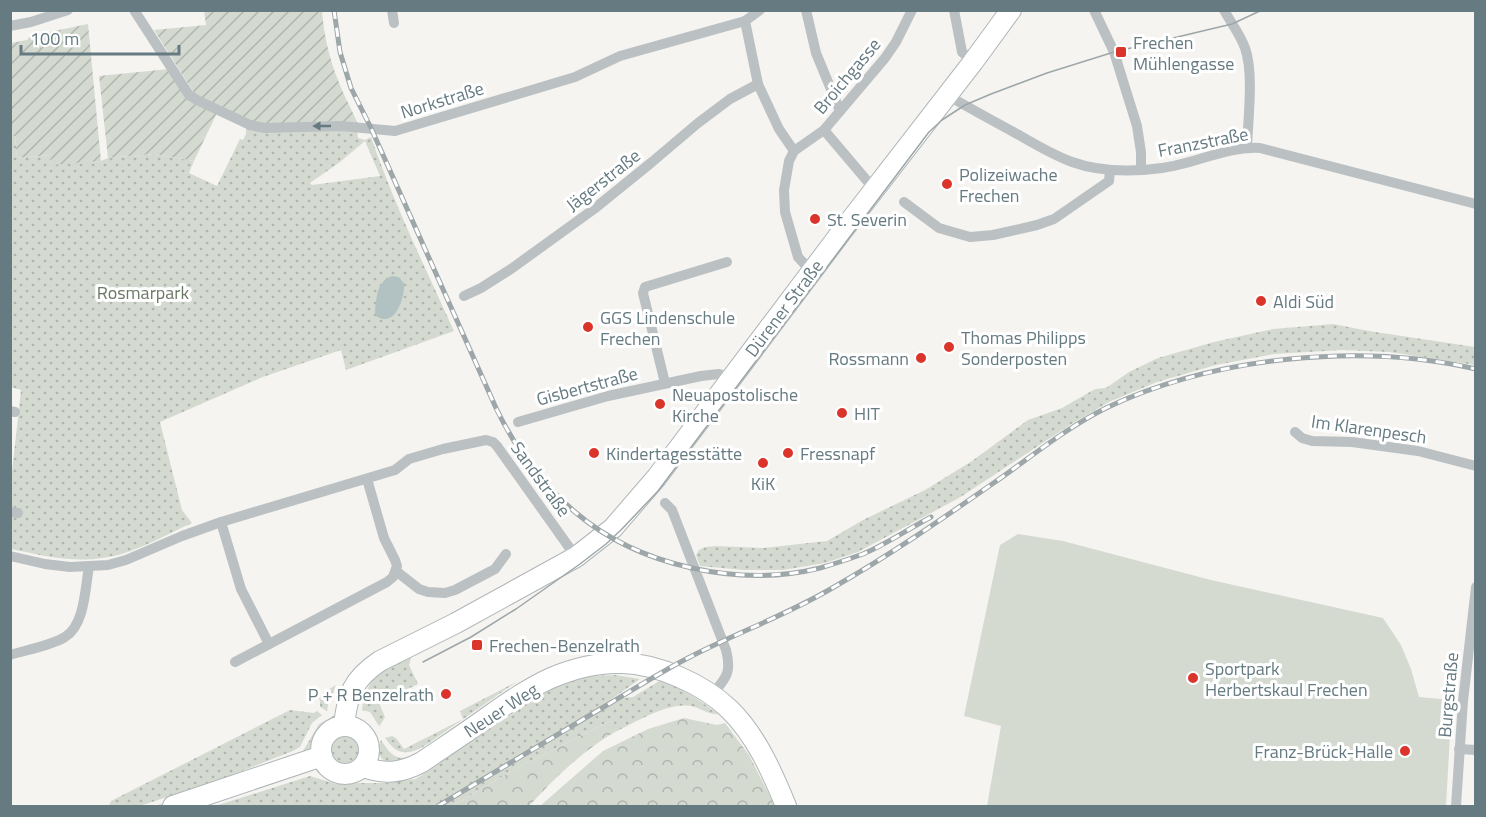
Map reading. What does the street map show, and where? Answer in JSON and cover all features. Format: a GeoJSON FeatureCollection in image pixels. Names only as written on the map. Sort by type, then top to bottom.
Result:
{"type":"FeatureCollection","features":[{"type":"Feature","properties":{"kind":"main road","name":"Dürener Straße"},"geometry":{"type":"LineString","coordinates":[[344,726],[347,702],[352,690],[368,669],[576,557],[613,528],[646,491],[811,271],[974,62],[1011,10]]}},
{"type":"Feature","properties":{"kind":"main road","name":"Neuer Weg"},"geometry":{"type":"LineString","coordinates":[[363,767],[393,772],[410,769],[526,691],[551,678],[600,664],[622,663],[646,666],[683,678],[712,695],[729,710],[759,748],[786,807]]}},
{"type":"Feature","properties":{"kind":"main road"},"geometry":{"type":"LineString","coordinates":[[344,726],[352,726],[359,730],[368,741],[367,761],[363,767],[348,774],[332,770],[326,764],[321,749],[326,736],[337,727],[344,726]]}},
{"type":"Feature","properties":{"kind":"main road"},"geometry":{"type":"LineString","coordinates":[[173,807],[322,756]]}},
{"type":"Feature","properties":{"kind":"street"},"geometry":{"type":"LineString","coordinates":[[10,26],[68,10]]}},
{"type":"Feature","properties":{"kind":"street","name":"Norkstraße"},"geometry":{"type":"LineString","coordinates":[[134,10],[189,95],[231,117],[265,128],[341,126],[395,131],[575,77],[620,56],[745,21],[760,10]]}},
{"type":"Feature","properties":{"kind":"street"},"geometry":{"type":"LineString","coordinates":[[392,10],[394,23]]}},
{"type":"Feature","properties":{"kind":"street"},"geometry":{"type":"LineString","coordinates":[[806,10],[816,53],[840,111]]}},
{"type":"Feature","properties":{"kind":"street","name":"Broichgasse"},"geometry":{"type":"LineString","coordinates":[[794,151],[824,130],[885,58],[912,10]]}},
{"type":"Feature","properties":{"kind":"street"},"geometry":{"type":"LineString","coordinates":[[954,10],[962,52],[974,62]]}},
{"type":"Feature","properties":{"kind":"street"},"geometry":{"type":"LineString","coordinates":[[1094,10],[1114,51],[1137,126],[1141,170]]}},
{"type":"Feature","properties":{"kind":"street"},"geometry":{"type":"LineString","coordinates":[[1224,10],[1239,35],[1248,61],[1247,147]]}},
{"type":"Feature","properties":{"kind":"street"},"geometry":{"type":"LineString","coordinates":[[745,21],[758,84],[779,129],[794,151],[786,172],[785,212],[798,257],[811,271]]}},
{"type":"Feature","properties":{"kind":"street","name":"Jägerstraße"},"geometry":{"type":"LineString","coordinates":[[464,296],[481,288],[520,262],[594,209],[698,123],[730,99],[758,84]]}},
{"type":"Feature","properties":{"kind":"street","name":"Franzstraße"},"geometry":{"type":"LineString","coordinates":[[947,95],[1074,163],[1110,170],[1141,170],[1174,166],[1247,147],[1260,148],[1476,204]]}},
{"type":"Feature","properties":{"kind":"street"},"geometry":{"type":"LineString","coordinates":[[824,130],[874,189]]}},
{"type":"Feature","properties":{"kind":"street"},"geometry":{"type":"LineString","coordinates":[[904,202],[939,228],[970,237],[993,235],[1054,219],[1108,182],[1110,170]]}},
{"type":"Feature","properties":{"kind":"street","name":"Gisbertstraße"},"geometry":{"type":"LineString","coordinates":[[665,383],[643,292],[645,287],[727,262]]}},
{"type":"Feature","properties":{"kind":"street","name":"Gisbertstraße"},"geometry":{"type":"LineString","coordinates":[[518,422],[608,396],[665,383],[711,374],[726,376],[731,380]]}},
{"type":"Feature","properties":{"kind":"street","name":"Im Klarenpesch"},"geometry":{"type":"LineString","coordinates":[[1294,432],[1312,441],[1353,442],[1418,451],[1476,466]]}},
{"type":"Feature","properties":{"kind":"street","name":"Sandstraße"},"geometry":{"type":"LineString","coordinates":[[10,556],[70,567],[89,567],[126,560],[221,522],[395,470],[409,459],[464,444],[490,441],[497,446],[576,557]]}},
{"type":"Feature","properties":{"kind":"street"},"geometry":{"type":"LineString","coordinates":[[235,662],[393,577],[397,566],[384,538],[367,479]]}},
{"type":"Feature","properties":{"kind":"street"},"geometry":{"type":"LineString","coordinates":[[665,502],[672,510],[729,662],[727,675],[712,695]]}},
{"type":"Feature","properties":{"kind":"street"},"geometry":{"type":"LineString","coordinates":[[221,522],[241,589],[269,644]]}},
{"type":"Feature","properties":{"kind":"street"},"geometry":{"type":"LineString","coordinates":[[396,572],[419,589],[445,593],[495,569],[506,554]]}},
{"type":"Feature","properties":{"kind":"street"},"geometry":{"type":"LineString","coordinates":[[10,655],[67,637],[75,629],[82,611],[89,567]]}},
{"type":"Feature","properties":{"kind":"street","name":"Burgstraße"},"geometry":{"type":"LineString","coordinates":[[1456,807],[1463,693],[1476,587]]}},
{"type":"Feature","properties":{"kind":"street"},"geometry":{"type":"LineString","coordinates":[[1459,749],[1476,750]]}},
{"type":"Feature","properties":{"kind":"green space"},"geometry":{"type":"Polygon","coordinates":[[[204,11],[322,11],[332,63],[358,124],[254,122],[196,96],[154,30],[206,25],[204,11]]]}},
{"type":"Feature","properties":{"kind":"green space"},"geometry":{"type":"Polygon","coordinates":[[[88,24],[101,161],[51,165],[50,155],[17,158],[15,136],[11,135],[11,43],[27,40],[30,36],[88,24]]]}},
{"type":"Feature","properties":{"kind":"green space"},"geometry":{"type":"Polygon","coordinates":[[[169,69],[189,99],[217,113],[194,161],[154,154],[108,158],[99,76],[169,69]]]}},
{"type":"Feature","properties":{"kind":"green space","name":"Rosmarpark"},"geometry":{"type":"Polygon","coordinates":[[[246,127],[357,130],[358,138],[365,140],[371,137],[400,211],[454,331],[346,370],[341,350],[263,377],[160,422],[182,510],[192,523],[137,549],[102,558],[67,559],[11,549],[11,481],[21,390],[10,387],[11,135],[15,135],[17,158],[50,155],[51,164],[101,161],[108,158],[154,154],[194,161],[189,173],[217,186],[240,139],[243,140],[246,127]],[[365,141],[310,183],[312,185],[380,176],[365,141]]]}},
{"type":"Feature","properties":{"kind":"green space"},"geometry":{"type":"Polygon","coordinates":[[[1333,324],[1475,347],[1475,365],[1389,352],[1342,350],[1274,354],[1216,365],[1157,382],[1109,402],[959,498],[858,552],[825,563],[783,570],[743,570],[700,566],[696,555],[705,547],[763,548],[827,541],[863,520],[925,490],[972,461],[1028,420],[1062,408],[1095,389],[1106,388],[1129,372],[1158,358],[1214,342],[1273,329],[1333,324]]]}},
{"type":"Feature","properties":{"kind":"green space","name":"Sportpark Herbertskaul Frechen"},"geometry":{"type":"Polygon","coordinates":[[[1018,534],[1063,541],[1211,580],[1383,618],[1401,645],[1419,697],[1452,700],[1446,806],[987,806],[1001,726],[964,716],[1000,545],[1018,534]]]}},
{"type":"Feature","properties":{"kind":"green space"},"geometry":{"type":"Polygon","coordinates":[[[412,655],[409,665],[418,684],[379,703],[385,717],[379,726],[370,712],[362,710],[368,688],[382,671],[412,655]]]}},
{"type":"Feature","properties":{"kind":"green space"},"geometry":{"type":"Polygon","coordinates":[[[616,675],[640,679],[612,699],[633,697],[661,680],[691,695],[718,714],[691,706],[672,707],[615,732],[615,724],[610,721],[515,769],[452,806],[215,806],[310,776],[336,784],[385,783],[416,779],[534,699],[561,684],[588,676],[616,675]]]}},
{"type":"Feature","properties":{"kind":"green space"},"geometry":{"type":"Polygon","coordinates":[[[536,676],[422,755],[397,763],[387,762],[379,754],[378,748],[381,740],[392,754],[400,758],[419,754],[536,676]]]}},
{"type":"Feature","properties":{"kind":"green space"},"geometry":{"type":"Polygon","coordinates":[[[518,681],[423,747],[417,750],[401,752],[385,738],[392,736],[396,738],[404,749],[463,719],[460,711],[518,681]]]}},
{"type":"Feature","properties":{"kind":"green space"},"geometry":{"type":"Polygon","coordinates":[[[336,685],[327,711],[320,707],[318,696],[336,685]]]}},
{"type":"Feature","properties":{"kind":"green space"},"geometry":{"type":"Polygon","coordinates":[[[290,710],[314,713],[317,711],[322,715],[312,723],[300,747],[293,751],[229,776],[146,804],[109,806],[111,801],[290,710]]]}},
{"type":"Feature","properties":{"kind":"green space"},"geometry":{"type":"Polygon","coordinates":[[[335,715],[304,754],[172,803],[155,806],[295,756],[303,751],[319,724],[335,715]]]}},
{"type":"Feature","properties":{"kind":"green space"},"geometry":{"type":"Polygon","coordinates":[[[684,718],[717,725],[725,723],[749,755],[775,806],[540,806],[603,751],[648,729],[684,718]]]}},
{"type":"Feature","properties":{"kind":"green space"},"geometry":{"type":"Polygon","coordinates":[[[610,721],[615,724],[615,732],[569,766],[529,806],[452,806],[515,769],[610,721]]]}},
{"type":"Feature","properties":{"kind":"green space"},"geometry":{"type":"Polygon","coordinates":[[[345,733],[356,738],[361,749],[356,760],[345,765],[334,760],[329,749],[334,738],[345,733]]]}},
{"type":"Feature","properties":{"kind":"shaded area"},"geometry":{"type":"Polygon","coordinates":[[[394,276],[404,283],[403,296],[398,310],[389,318],[383,319],[375,313],[377,296],[384,281],[394,276]]]}},
{"type":"Feature","properties":{"kind":"tram line"},"geometry":{"type":"LineString","coordinates":[[423,662],[471,637],[516,609],[580,564],[621,530],[658,491],[929,132],[942,120],[965,105],[1047,73],[1114,52],[1232,24],[1262,10]]}},
{"type":"Feature","properties":{"kind":"railway"},"geometry":{"type":"LineString","coordinates":[[334,10],[340,52],[351,88],[496,408],[530,464],[575,512],[600,531],[659,559],[691,568],[756,575],[789,574],[847,560],[880,546],[931,517]]}},
{"type":"Feature","properties":{"kind":"railway"},"geometry":{"type":"LineString","coordinates":[[438,806],[677,664],[798,606],[855,575],[936,523],[1063,434],[1106,408],[1148,391],[1193,377],[1240,366],[1288,359],[1336,356],[1384,357],[1431,361],[1476,369]]}},
{"type":"Feature","properties":{"kind":"place","name":"Frechen Mühlengasse"},"geometry":{"type":"Point","coordinates":[1121,52]}},
{"type":"Feature","properties":{"kind":"place","name":"Polizeiwache Frechen"},"geometry":{"type":"Point","coordinates":[947,184]}},
{"type":"Feature","properties":{"kind":"place","name":"St. Severin"},"geometry":{"type":"Point","coordinates":[815,219]}},
{"type":"Feature","properties":{"kind":"place","name":"Aldi Süd"},"geometry":{"type":"Point","coordinates":[1261,301]}},
{"type":"Feature","properties":{"kind":"place","name":"GGS Lindenschule Frechen"},"geometry":{"type":"Point","coordinates":[588,327]}},
{"type":"Feature","properties":{"kind":"place","name":"Thomas Philipps Sonderposten"},"geometry":{"type":"Point","coordinates":[949,347]}},
{"type":"Feature","properties":{"kind":"place","name":"Rossmann"},"geometry":{"type":"Point","coordinates":[921,358]}},
{"type":"Feature","properties":{"kind":"place","name":"Neuapostolische Kirche"},"geometry":{"type":"Point","coordinates":[660,404]}},
{"type":"Feature","properties":{"kind":"place","name":"HIT"},"geometry":{"type":"Point","coordinates":[842,413]}},
{"type":"Feature","properties":{"kind":"place","name":"Kindertagesstätte"},"geometry":{"type":"Point","coordinates":[594,453]}},
{"type":"Feature","properties":{"kind":"place","name":"Fressnapf"},"geometry":{"type":"Point","coordinates":[788,453]}},
{"type":"Feature","properties":{"kind":"place","name":"KiK"},"geometry":{"type":"Point","coordinates":[763,463]}},
{"type":"Feature","properties":{"kind":"place","name":"Frechen-Benzelrath"},"geometry":{"type":"Point","coordinates":[477,645]}},
{"type":"Feature","properties":{"kind":"place","name":"Sportpark Herbertskaul Frechen"},"geometry":{"type":"Point","coordinates":[1193,678]}},
{"type":"Feature","properties":{"kind":"place","name":"P + R Benzelrath"},"geometry":{"type":"Point","coordinates":[446,694]}},
{"type":"Feature","properties":{"kind":"place","name":"Franz-Brück-Halle"},"geometry":{"type":"Point","coordinates":[1405,751]}}]}
